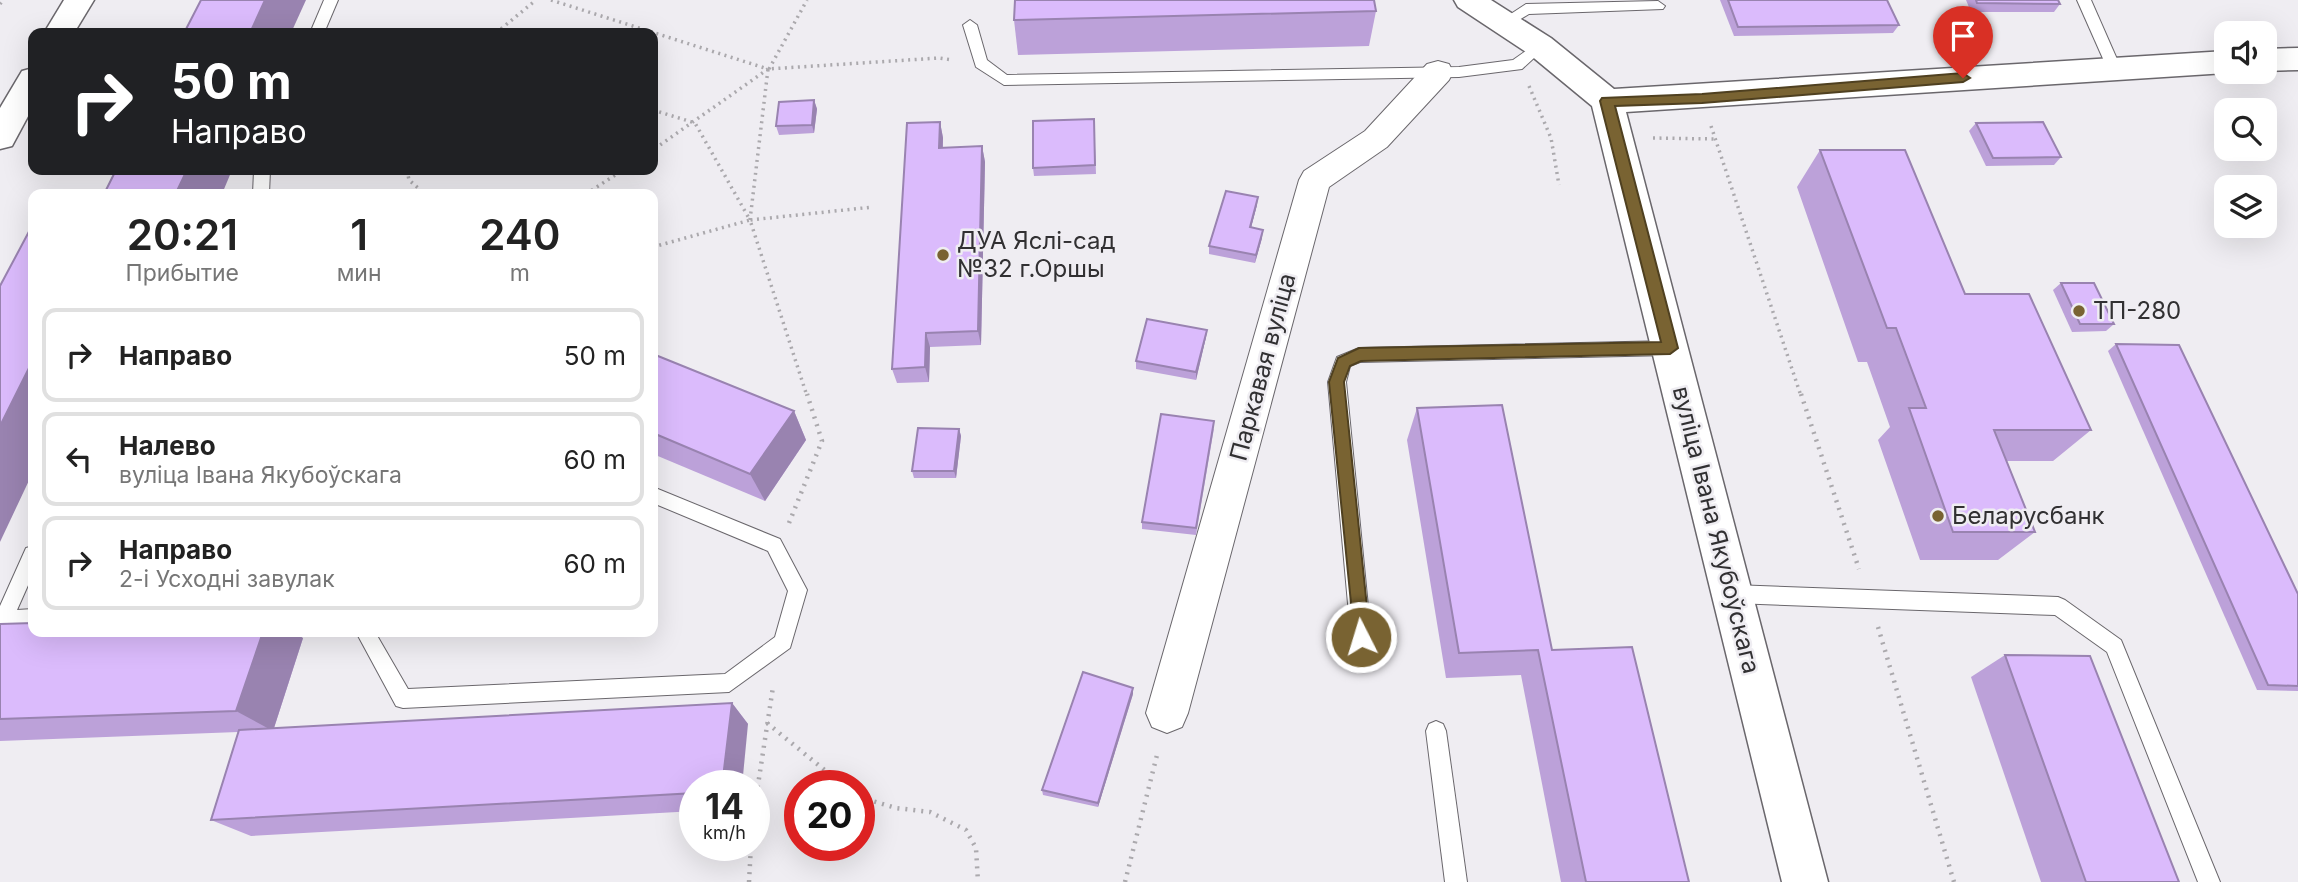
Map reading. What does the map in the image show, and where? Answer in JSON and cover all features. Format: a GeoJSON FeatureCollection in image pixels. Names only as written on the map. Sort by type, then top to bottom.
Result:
{"type":"FeatureCollection","features":[{"type":"Feature","properties":{"kind":"street"},"geometry":{"type":"LineString","coordinates":[[63,28],[79,0]]}},
{"type":"Feature","properties":{"kind":"street"},"geometry":{"type":"LineString","coordinates":[[1469,0],[1540,47],[1607,101],[1702,99],[2113,66],[2214,62]]}},
{"type":"Feature","properties":{"kind":"street"},"geometry":{"type":"LineString","coordinates":[[2277,60],[2298,59]]}},
{"type":"Feature","properties":{"kind":"street","name":"Паркавая вуліца"},"geometry":{"type":"LineString","coordinates":[[1167,713],[1315,180],[1376,139],[1438,72]]}},
{"type":"Feature","properties":{"kind":"street"},"geometry":{"type":"LineString","coordinates":[[0,137],[28,88]]}},
{"type":"Feature","properties":{"kind":"street","name":"вуліца Івана Якубоўскага"},"geometry":{"type":"LineString","coordinates":[[1607,101],[1805,882]]}},
{"type":"Feature","properties":{"kind":"lane"},"geometry":{"type":"LineString","coordinates":[[319,28],[331,0]]}},
{"type":"Feature","properties":{"kind":"lane"},"geometry":{"type":"LineString","coordinates":[[2084,0],[2113,66]]}},
{"type":"Feature","properties":{"kind":"lane"},"geometry":{"type":"LineString","coordinates":[[1504,23],[1526,9],[1557,3],[1658,6]]}},
{"type":"Feature","properties":{"kind":"lane"},"geometry":{"type":"LineString","coordinates":[[970,25],[981,63],[1003,80],[1438,72],[1517,65],[1540,47]]}},
{"type":"Feature","properties":{"kind":"lane"},"geometry":{"type":"LineString","coordinates":[[1361,637],[1337,382],[1343,362],[1359,355],[1670,348]]}},
{"type":"Feature","properties":{"kind":"lane"},"geometry":{"type":"LineString","coordinates":[[368,637],[403,699],[729,683],[783,642],[798,590],[774,544],[658,497]]}},
{"type":"Feature","properties":{"kind":"lane"},"geometry":{"type":"LineString","coordinates":[[28,564],[1,620],[28,618]]}},
{"type":"Feature","properties":{"kind":"lane"},"geometry":{"type":"LineString","coordinates":[[1732,594],[2058,606],[2114,646],[2209,882]]}},
{"type":"Feature","properties":{"kind":"lane"},"geometry":{"type":"LineString","coordinates":[[1436,731],[1456,882]]}},
{"type":"Feature","properties":{"kind":"path"},"geometry":{"type":"LineString","coordinates":[[502,28],[536,0]]}},
{"type":"Feature","properties":{"kind":"path"},"geometry":{"type":"LineString","coordinates":[[551,0],[639,28]]}},
{"type":"Feature","properties":{"kind":"path"},"geometry":{"type":"LineString","coordinates":[[750,220],[768,69],[807,0]]}},
{"type":"Feature","properties":{"kind":"path"},"geometry":{"type":"LineString","coordinates":[[658,34],[768,69],[939,58],[981,63]]}},
{"type":"Feature","properties":{"kind":"path"},"geometry":{"type":"LineString","coordinates":[[658,147],[768,69]]}},
{"type":"Feature","properties":{"kind":"path"},"geometry":{"type":"LineString","coordinates":[[1702,99],[1870,599],[1954,882]]}},
{"type":"Feature","properties":{"kind":"path"},"geometry":{"type":"LineString","coordinates":[[658,112],[695,123],[750,220],[822,441],[794,517],[774,544]]}},
{"type":"Feature","properties":{"kind":"path"},"geometry":{"type":"LineString","coordinates":[[1646,138],[1715,139]]}},
{"type":"Feature","properties":{"kind":"path"},"geometry":{"type":"LineString","coordinates":[[408,175],[409,180],[419,189]]}},
{"type":"Feature","properties":{"kind":"path"},"geometry":{"type":"LineString","coordinates":[[594,189],[615,175]]}},
{"type":"Feature","properties":{"kind":"path"},"geometry":{"type":"LineString","coordinates":[[658,246],[750,220],[873,207]]}},
{"type":"Feature","properties":{"kind":"path"},"geometry":{"type":"LineString","coordinates":[[760,770],[779,645]]}},
{"type":"Feature","properties":{"kind":"path"},"geometry":{"type":"LineString","coordinates":[[1125,882],[1167,713]]}},
{"type":"Feature","properties":{"kind":"path"},"geometry":{"type":"LineString","coordinates":[[767,723],[824,770]]}},
{"type":"Feature","properties":{"kind":"path"},"geometry":{"type":"LineString","coordinates":[[875,802],[896,808],[930,812],[966,830],[976,848],[978,882]]}},
{"type":"Feature","properties":{"kind":"path"},"geometry":{"type":"LineString","coordinates":[[749,882],[750,861]]}},
{"type":"Feature","properties":{"kind":"building"},"geometry":{"type":"Polygon","coordinates":[[[201,0],[265,0],[252,28],[187,28],[201,0]]]}},
{"type":"Feature","properties":{"kind":"building"},"geometry":{"type":"Polygon","coordinates":[[[1015,0],[1374,0],[1376,11],[1014,20],[1015,0]]]}},
{"type":"Feature","properties":{"kind":"building"},"geometry":{"type":"Polygon","coordinates":[[[1728,0],[1887,0],[1899,25],[1738,27],[1728,0]]]}},
{"type":"Feature","properties":{"kind":"building"},"geometry":{"type":"Polygon","coordinates":[[[1976,0],[2058,0],[2060,4],[1977,3],[1976,0]]]}},
{"type":"Feature","properties":{"kind":"building"},"geometry":{"type":"Polygon","coordinates":[[[814,100],[812,125],[776,126],[779,102],[814,100]]]}},
{"type":"Feature","properties":{"kind":"building"},"geometry":{"type":"Polygon","coordinates":[[[1094,119],[1095,165],[1033,168],[1033,121],[1094,119]]]}},
{"type":"Feature","properties":{"kind":"building","name":"ДУА Яслі-сад №32 г.Оршы"},"geometry":{"type":"Polygon","coordinates":[[[940,122],[939,148],[982,146],[978,331],[926,333],[925,367],[892,369],[907,123],[940,122]]]}},
{"type":"Feature","properties":{"kind":"building"},"geometry":{"type":"Polygon","coordinates":[[[2043,122],[2061,157],[1993,158],[1976,123],[2043,122]]]}},
{"type":"Feature","properties":{"kind":"building"},"geometry":{"type":"Polygon","coordinates":[[[1820,150],[1905,150],[1965,294],[2029,294],[2091,430],[1994,430],[2035,532],[1953,532],[1909,408],[1926,408],[1896,328],[1887,328],[1820,150]]]}},
{"type":"Feature","properties":{"kind":"building"},"geometry":{"type":"Polygon","coordinates":[[[114,175],[185,175],[178,189],[106,189],[114,175]]]}},
{"type":"Feature","properties":{"kind":"building"},"geometry":{"type":"Polygon","coordinates":[[[1226,191],[1258,197],[1250,227],[1263,230],[1256,255],[1209,246],[1226,191]]]}},
{"type":"Feature","properties":{"kind":"building"},"geometry":{"type":"Polygon","coordinates":[[[28,233],[28,370],[0,426],[0,286],[28,233]]]}},
{"type":"Feature","properties":{"kind":"building"},"geometry":{"type":"Polygon","coordinates":[[[2061,283],[2094,283],[2114,324],[2080,324],[2061,283]]]}},
{"type":"Feature","properties":{"kind":"building"},"geometry":{"type":"Polygon","coordinates":[[[1147,319],[1207,330],[1196,372],[1136,361],[1147,319]]]}},
{"type":"Feature","properties":{"kind":"building"},"geometry":{"type":"Polygon","coordinates":[[[2116,344],[2179,345],[2298,594],[2298,686],[2268,685],[2116,344]]]}},
{"type":"Feature","properties":{"kind":"building"},"geometry":{"type":"Polygon","coordinates":[[[658,356],[794,411],[750,474],[658,435],[658,356]]]}},
{"type":"Feature","properties":{"kind":"building"},"geometry":{"type":"Polygon","coordinates":[[[1502,405],[1552,650],[1632,647],[1689,882],[1586,882],[1538,650],[1459,653],[1417,408],[1502,405]]]}},
{"type":"Feature","properties":{"kind":"building"},"geometry":{"type":"Polygon","coordinates":[[[1161,414],[1214,421],[1196,528],[1142,522],[1161,414]]]}},
{"type":"Feature","properties":{"kind":"building"},"geometry":{"type":"Polygon","coordinates":[[[918,428],[959,429],[954,471],[912,471],[918,428]]]}},
{"type":"Feature","properties":{"kind":"building"},"geometry":{"type":"Polygon","coordinates":[[[28,623],[28,637],[261,637],[236,711],[0,719],[0,624],[28,623]]]}},
{"type":"Feature","properties":{"kind":"building"},"geometry":{"type":"Polygon","coordinates":[[[2005,655],[2090,656],[2179,882],[2086,882],[2005,655]]]}},
{"type":"Feature","properties":{"kind":"building"},"geometry":{"type":"Polygon","coordinates":[[[1083,672],[1133,688],[1098,803],[1042,790],[1083,672]]]}},
{"type":"Feature","properties":{"kind":"building"},"geometry":{"type":"Polygon","coordinates":[[[732,703],[724,770],[679,770],[679,794],[211,820],[239,730],[732,703]]]}},
{"type":"Feature","properties":{"kind":"place","name":"ДУА Яслі-сад №32 г.Оршы"},"geometry":{"type":"Point","coordinates":[943,255]}},
{"type":"Feature","properties":{"kind":"place","name":"ТП-280"},"geometry":{"type":"Point","coordinates":[2079,311]}},
{"type":"Feature","properties":{"kind":"place","name":"Беларусбанк"},"geometry":{"type":"Point","coordinates":[1938,516]}},
{"type":"Feature","properties":{"kind":"route"},"geometry":{"type":"LineString","coordinates":[[1361,637],[1337,382],[1343,362],[1359,355],[1670,348],[1607,101],[1702,99],[1963,78]]}}]}
